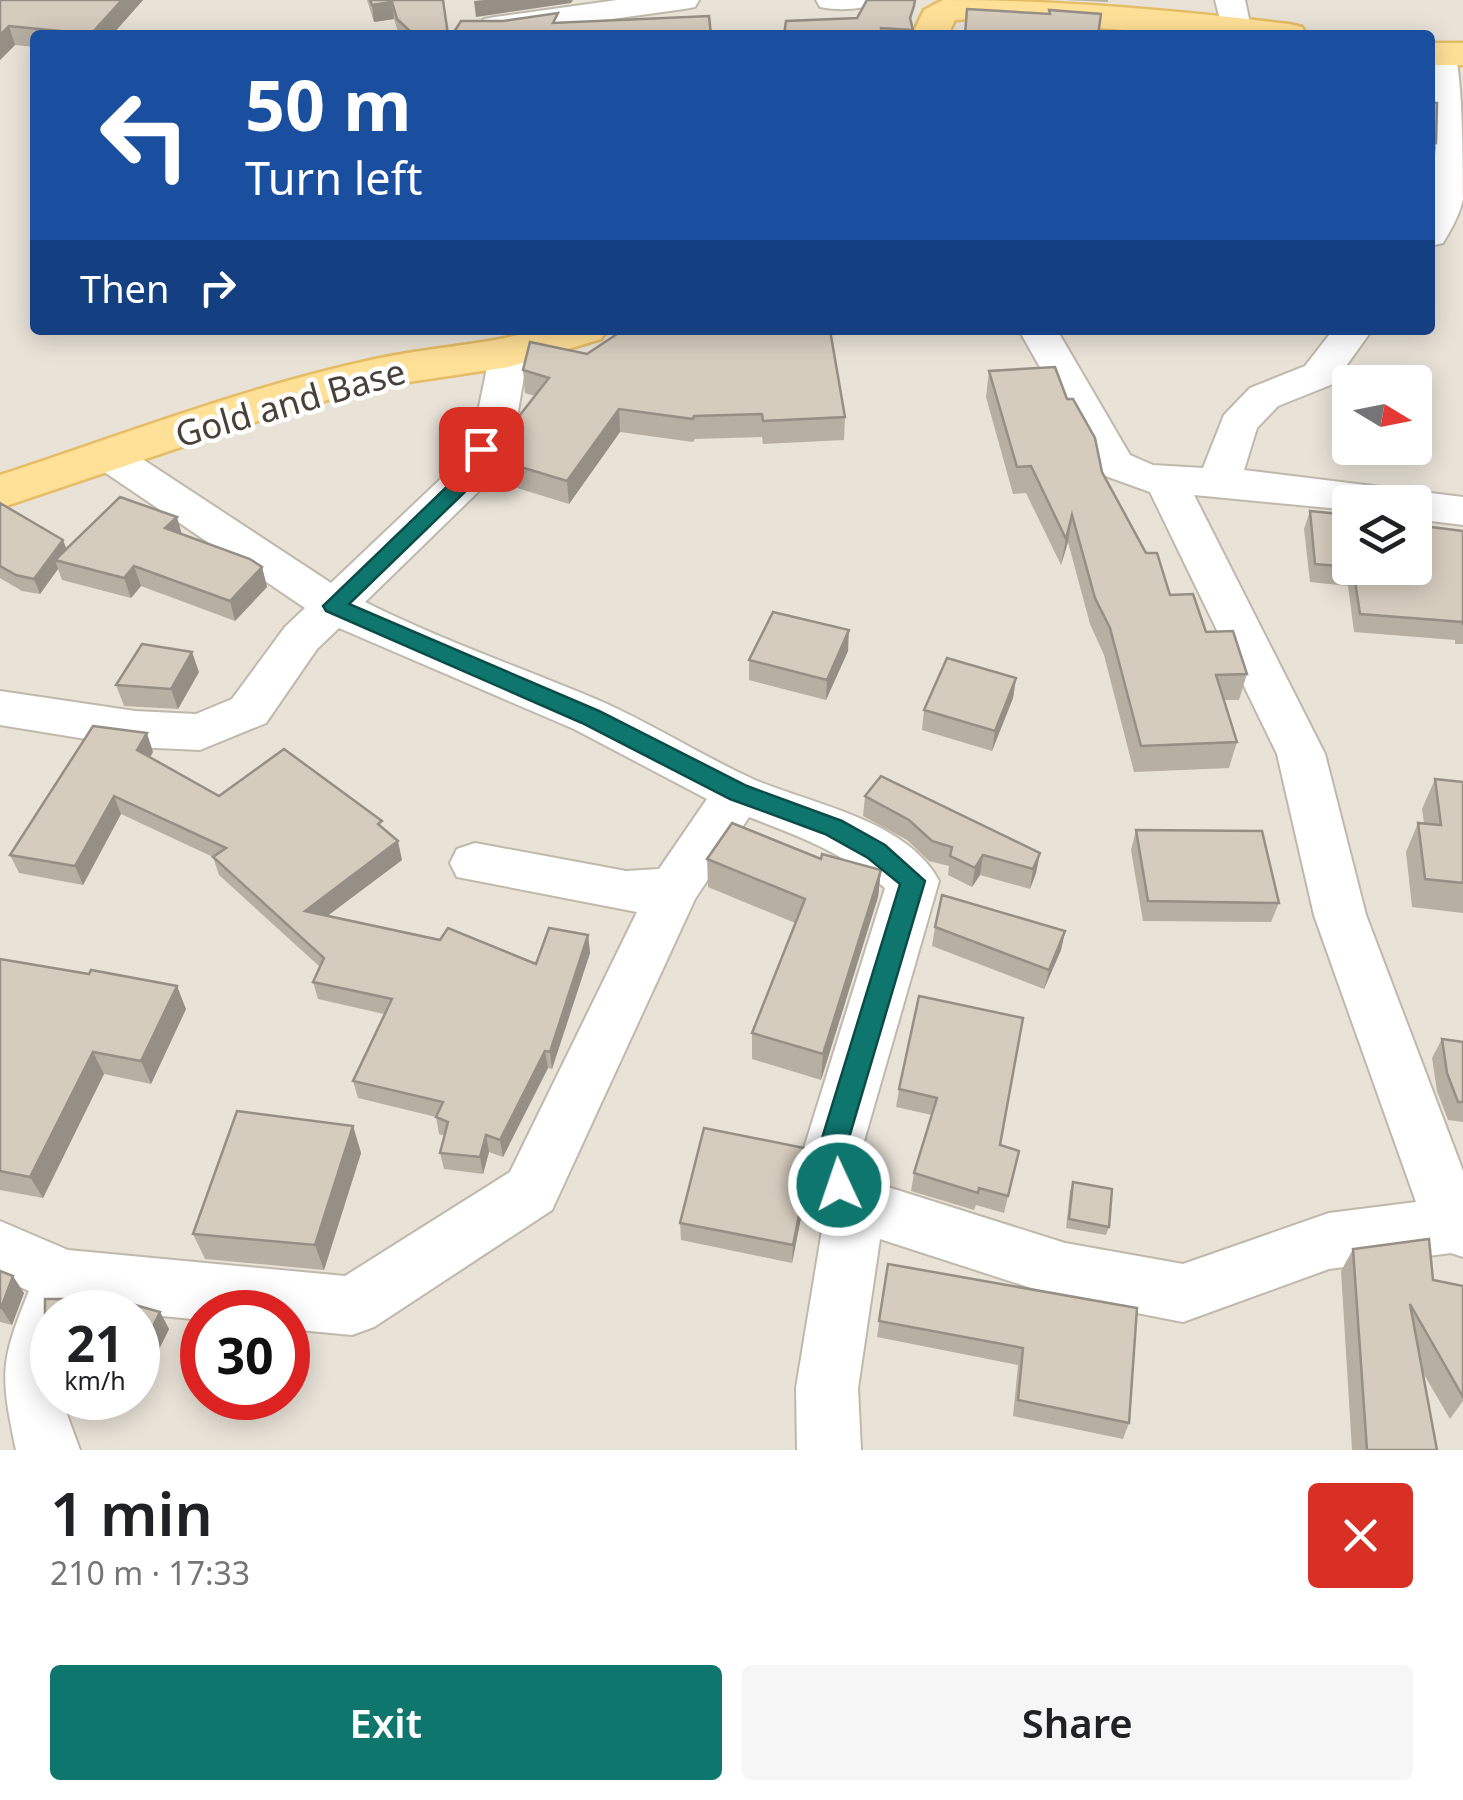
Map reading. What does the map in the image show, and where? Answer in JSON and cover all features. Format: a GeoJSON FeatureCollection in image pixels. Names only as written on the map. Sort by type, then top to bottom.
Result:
{"type":"FeatureCollection","features":[{"type":"Feature","properties":{"kind":"main road"},"geometry":{"type":"LineString","coordinates":[[939,14],[1018,4],[1232,14],[1275,30]]}},
{"type":"Feature","properties":{"kind":"main road","name":"Gold and Base"},"geometry":{"type":"LineString","coordinates":[[0,492],[282,398],[381,372],[508,354],[569,335]]}},
{"type":"Feature","properties":{"kind":"street"},"geometry":{"type":"LineString","coordinates":[[474,30],[684,0]]}},
{"type":"Feature","properties":{"kind":"street"},"geometry":{"type":"LineString","coordinates":[[831,0],[853,0]]}},
{"type":"Feature","properties":{"kind":"street"},"geometry":{"type":"LineString","coordinates":[[1435,229],[1450,212],[1461,158],[1445,54]]}},
{"type":"Feature","properties":{"kind":"street"},"geometry":{"type":"LineString","coordinates":[[1041,335],[1116,464],[1135,476],[1167,483],[1219,482],[1332,495]]}},
{"type":"Feature","properties":{"kind":"street"},"geometry":{"type":"LineString","coordinates":[[1219,482],[1238,424],[1264,397],[1318,375],[1349,335]]}},
{"type":"Feature","properties":{"kind":"street"},"geometry":{"type":"LineString","coordinates":[[0,708],[135,730],[200,732],[249,711],[301,638],[465,480],[498,417],[508,354]]}},
{"type":"Feature","properties":{"kind":"street"},"geometry":{"type":"LineString","coordinates":[[108,456],[334,606],[590,717],[738,793],[834,828],[877,852],[913,881],[833,1148],[839,1185],[856,1204],[1065,1271],[1183,1293],[1329,1241],[1458,1228],[1340,915],[1301,754],[1167,483]]}},
{"type":"Feature","properties":{"kind":"street"},"geometry":{"type":"LineString","coordinates":[[1432,507],[1463,511]]}},
{"type":"Feature","properties":{"kind":"street"},"geometry":{"type":"LineString","coordinates":[[0,1249],[64,1278],[352,1306],[367,1297],[531,1192],[674,889],[738,793]]}},
{"type":"Feature","properties":{"kind":"street"},"geometry":{"type":"LineString","coordinates":[[475,862],[626,892],[674,889]]}},
{"type":"Feature","properties":{"kind":"street"},"geometry":{"type":"LineString","coordinates":[[829,1450],[828,1388],[856,1204]]}},
{"type":"Feature","properties":{"kind":"street"},"geometry":{"type":"LineString","coordinates":[[48,1450],[22,1378],[64,1278]]}},
{"type":"Feature","properties":{"kind":"shaded area"},"geometry":{"type":"Polygon","coordinates":[[[0,0],[1463,0],[1463,1450],[0,1450],[0,0]]]}},
{"type":"Feature","properties":{"kind":"building"},"geometry":{"type":"Polygon","coordinates":[[[0,0],[122,0],[95,30],[9,26],[0,35],[0,0]]]}},
{"type":"Feature","properties":{"kind":"building"},"geometry":{"type":"Polygon","coordinates":[[[370,0],[443,0],[447,30],[409,30],[397,19],[392,2],[372,5],[370,0]]]}},
{"type":"Feature","properties":{"kind":"building"},"geometry":{"type":"Polygon","coordinates":[[[867,0],[915,0],[910,18],[913,30],[785,30],[786,21],[857,18],[867,0]]]}},
{"type":"Feature","properties":{"kind":"building"},"geometry":{"type":"Polygon","coordinates":[[[967,9],[1101,14],[1099,30],[965,30],[967,9]]]}},
{"type":"Feature","properties":{"kind":"building"},"geometry":{"type":"Polygon","coordinates":[[[558,13],[553,23],[709,16],[710,30],[455,30],[461,21],[503,21],[558,13]]]}},
{"type":"Feature","properties":{"kind":"building"},"geometry":{"type":"Polygon","coordinates":[[[616,335],[831,335],[845,417],[763,421],[762,414],[693,419],[619,409],[567,481],[511,464],[522,449],[498,443],[549,378],[523,370],[530,342],[587,354],[616,335]]]}},
{"type":"Feature","properties":{"kind":"building"},"geometry":{"type":"Polygon","coordinates":[[[1055,367],[1067,399],[1073,399],[1095,438],[1102,472],[1146,553],[1157,553],[1170,595],[1193,594],[1206,632],[1233,631],[1247,674],[1216,675],[1237,742],[1141,746],[1110,628],[1095,598],[1072,515],[1066,539],[1031,466],[1017,467],[989,371],[1055,367]]]}},
{"type":"Feature","properties":{"kind":"building"},"geometry":{"type":"Polygon","coordinates":[[[120,497],[177,517],[165,528],[262,567],[230,601],[134,566],[124,578],[55,560],[120,497]]]}},
{"type":"Feature","properties":{"kind":"building"},"geometry":{"type":"Polygon","coordinates":[[[0,503],[63,540],[34,579],[0,566],[0,503]]]}},
{"type":"Feature","properties":{"kind":"building"},"geometry":{"type":"Polygon","coordinates":[[[1310,511],[1332,513],[1332,565],[1315,564],[1310,511]]]}},
{"type":"Feature","properties":{"kind":"building"},"geometry":{"type":"Polygon","coordinates":[[[1432,527],[1463,531],[1463,625],[1360,614],[1356,585],[1432,585],[1432,527]]]}},
{"type":"Feature","properties":{"kind":"building"},"geometry":{"type":"Polygon","coordinates":[[[773,612],[849,630],[827,680],[749,660],[773,612]]]}},
{"type":"Feature","properties":{"kind":"building"},"geometry":{"type":"Polygon","coordinates":[[[142,644],[192,652],[171,689],[116,685],[142,644]]]}},
{"type":"Feature","properties":{"kind":"building"},"geometry":{"type":"Polygon","coordinates":[[[947,658],[1016,678],[995,731],[924,710],[947,658]]]}},
{"type":"Feature","properties":{"kind":"building"},"geometry":{"type":"Polygon","coordinates":[[[93,726],[147,733],[137,750],[219,796],[284,749],[382,821],[378,824],[398,841],[305,911],[440,940],[448,928],[536,964],[549,928],[588,935],[550,1052],[545,1051],[500,1140],[486,1135],[480,1157],[440,1153],[448,1122],[436,1117],[443,1102],[353,1081],[392,999],[313,982],[324,958],[213,857],[226,848],[114,796],[75,866],[10,855],[93,726]]]}},
{"type":"Feature","properties":{"kind":"building"},"geometry":{"type":"Polygon","coordinates":[[[881,776],[1040,853],[1033,869],[983,855],[975,868],[950,856],[952,847],[932,841],[909,820],[865,796],[881,776]]]}},
{"type":"Feature","properties":{"kind":"building"},"geometry":{"type":"Polygon","coordinates":[[[1435,779],[1463,782],[1463,883],[1425,879],[1418,823],[1441,825],[1435,779]]]}},
{"type":"Feature","properties":{"kind":"building"},"geometry":{"type":"Polygon","coordinates":[[[732,823],[821,859],[822,854],[881,870],[823,1054],[752,1033],[805,899],[707,859],[732,823]]]}},
{"type":"Feature","properties":{"kind":"building"},"geometry":{"type":"Polygon","coordinates":[[[1136,830],[1262,831],[1279,903],[1148,901],[1136,830]]]}},
{"type":"Feature","properties":{"kind":"building"},"geometry":{"type":"Polygon","coordinates":[[[942,895],[1065,931],[1049,970],[935,927],[942,895]]]}},
{"type":"Feature","properties":{"kind":"building"},"geometry":{"type":"Polygon","coordinates":[[[0,959],[177,986],[141,1061],[93,1052],[30,1177],[0,1171],[0,959]]]}},
{"type":"Feature","properties":{"kind":"building"},"geometry":{"type":"Polygon","coordinates":[[[919,996],[1023,1018],[1000,1145],[1019,1151],[1008,1196],[979,1188],[978,1193],[914,1173],[937,1098],[899,1089],[919,996]]]}},
{"type":"Feature","properties":{"kind":"building"},"geometry":{"type":"Polygon","coordinates":[[[1442,1039],[1463,1042],[1463,1102],[1458,1102],[1447,1073],[1442,1039]]]}},
{"type":"Feature","properties":{"kind":"building"},"geometry":{"type":"Polygon","coordinates":[[[237,1111],[353,1126],[315,1245],[193,1234],[237,1111]]]}},
{"type":"Feature","properties":{"kind":"building"},"geometry":{"type":"Polygon","coordinates":[[[704,1128],[804,1148],[808,1170],[793,1245],[680,1223],[704,1128]]]}},
{"type":"Feature","properties":{"kind":"building"},"geometry":{"type":"Polygon","coordinates":[[[1073,1182],[1112,1189],[1109,1227],[1069,1219],[1073,1182]]]}},
{"type":"Feature","properties":{"kind":"building"},"geometry":{"type":"Polygon","coordinates":[[[1429,1239],[1433,1280],[1463,1286],[1463,1397],[1410,1304],[1437,1450],[1367,1450],[1353,1249],[1429,1239]]]}},
{"type":"Feature","properties":{"kind":"building"},"geometry":{"type":"Polygon","coordinates":[[[888,1264],[1137,1308],[1129,1423],[1018,1400],[1023,1348],[879,1321],[888,1264]]]}},
{"type":"Feature","properties":{"kind":"building"},"geometry":{"type":"Polygon","coordinates":[[[0,1271],[13,1276],[1,1308],[0,1308],[0,1271]]]}},
{"type":"Feature","properties":{"kind":"route"},"geometry":{"type":"LineString","coordinates":[[481,449],[465,480],[334,606],[392,635],[590,717],[738,793],[834,828],[877,852],[913,881],[833,1148],[839,1185]]}}]}
